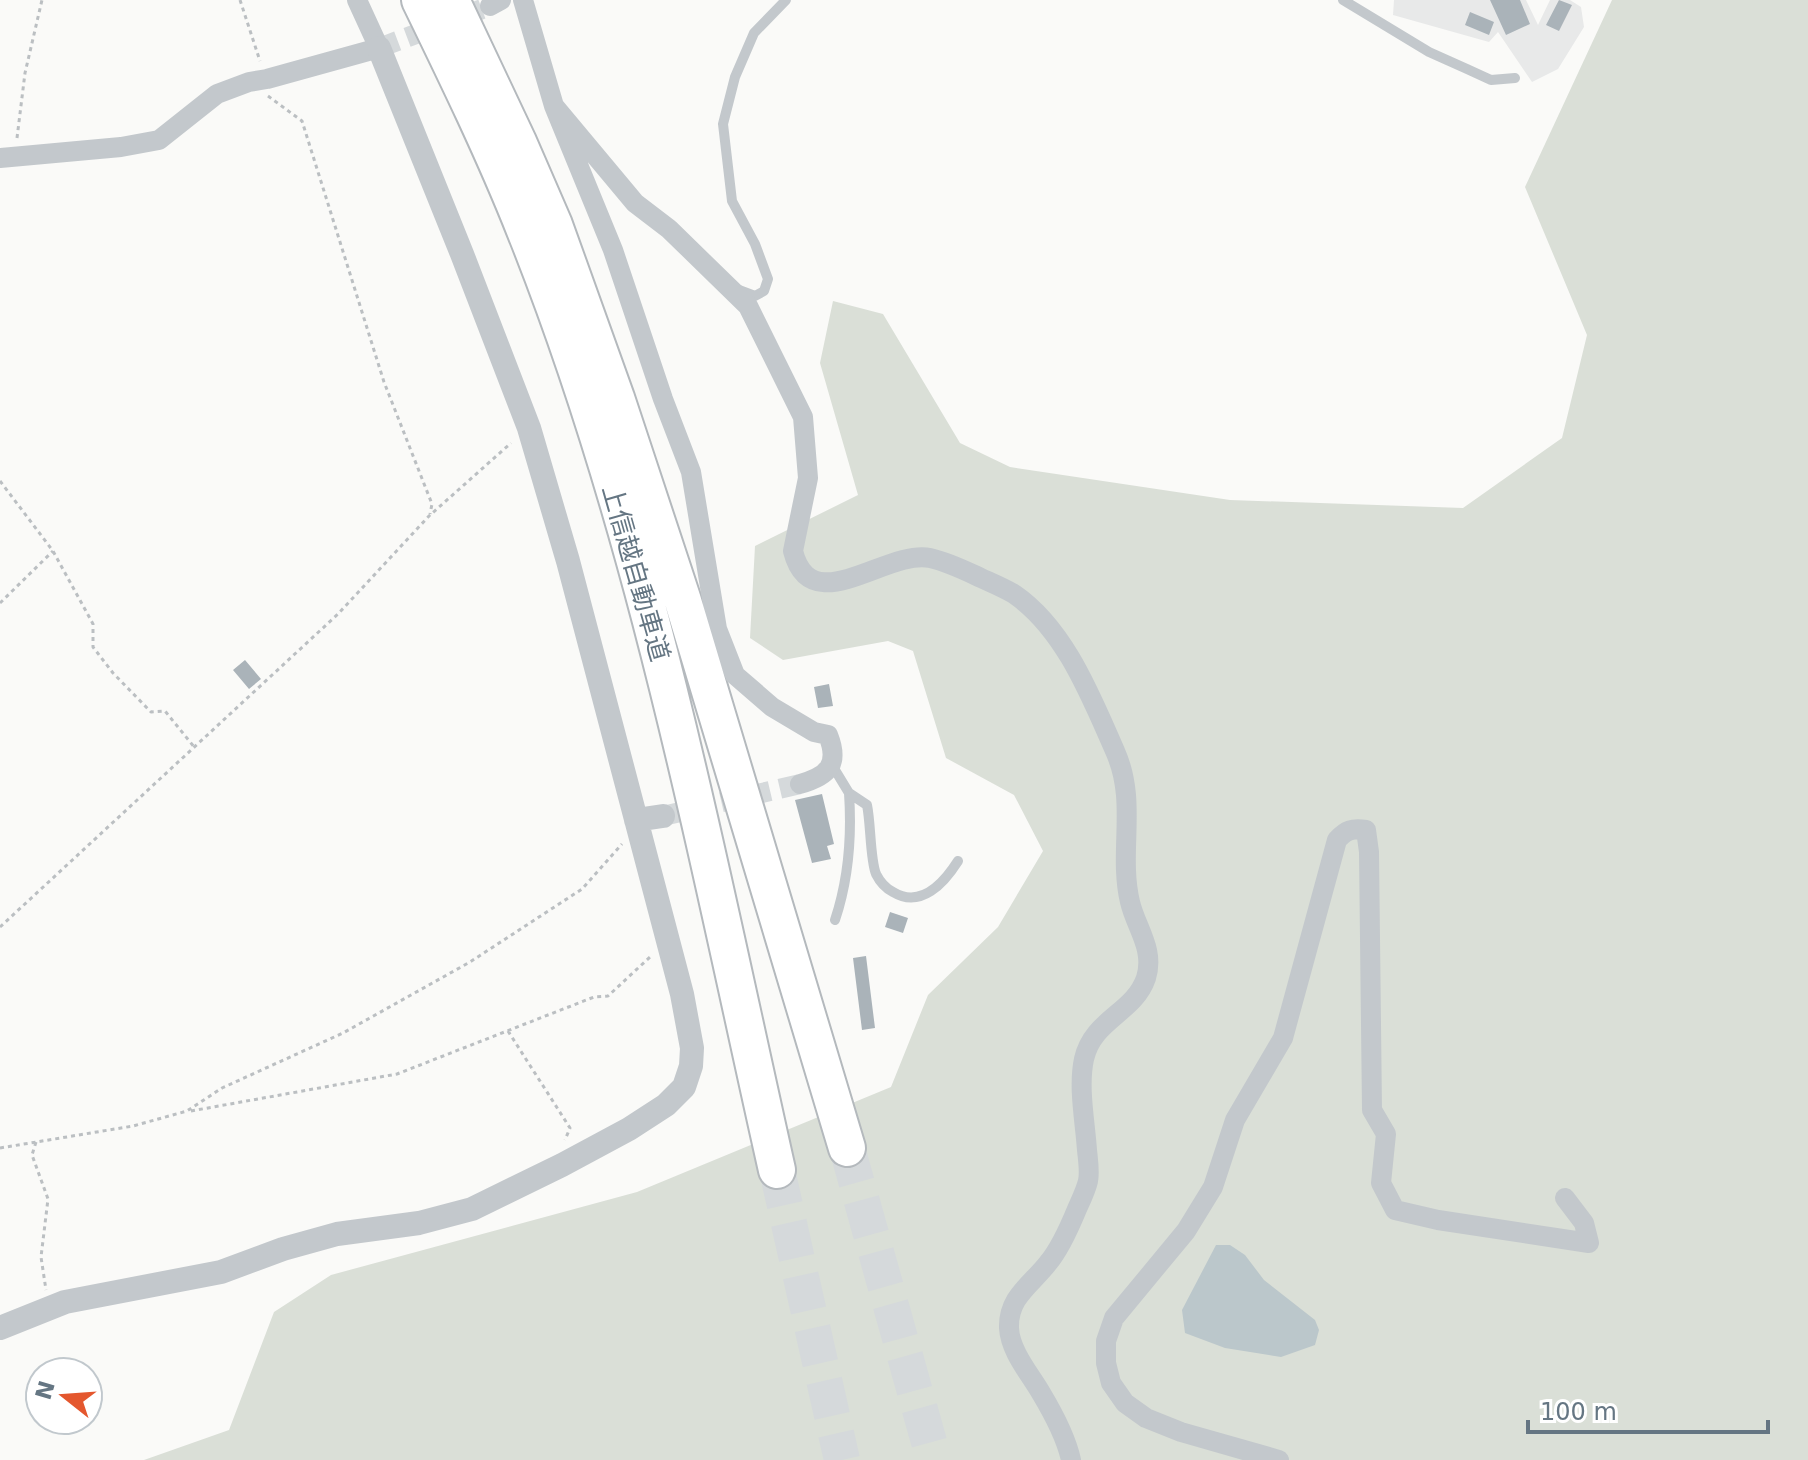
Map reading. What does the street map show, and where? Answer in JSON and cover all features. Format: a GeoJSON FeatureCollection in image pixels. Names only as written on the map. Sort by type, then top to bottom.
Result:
{"type":"FeatureCollection","features":[{"type":"Feature","properties":{"kind":"highway","name":"上信越自動車道"},"geometry":{"type":"LineString","coordinates":[[420,0],[485,136],[525,231],[561,328],[614,492],[686,760],[777,1170]]}},
{"type":"Feature","properties":{"kind":"highway","name":"上信越自動車道"},"geometry":{"type":"LineString","coordinates":[[451,0],[554,225],[616,398],[683,601],[847,1148]]}},
{"type":"Feature","properties":{"kind":"street"},"geometry":{"type":"LineString","coordinates":[[0,1328],[65,1302],[221,1272],[283,1249],[337,1234],[419,1223],[472,1209],[629,1129],[666,1105],[684,1087],[691,1066],[692,1048],[682,994],[568,561],[529,428],[462,254],[357,0]]}},
{"type":"Feature","properties":{"kind":"street"},"geometry":{"type":"LineString","coordinates":[[523,0],[554,106],[613,250],[691,472],[717,629],[735,675],[772,707],[814,732],[828,735],[834,749],[832,765],[820,778],[800,784]]}},
{"type":"Feature","properties":{"kind":"street"},"geometry":{"type":"LineString","coordinates":[[7,158],[121,147],[159,140],[217,94],[379,48]]}},
{"type":"Feature","properties":{"kind":"street"},"geometry":{"type":"LineString","coordinates":[[554,106],[635,203],[669,229],[748,306],[803,417],[808,478],[793,551],[796,563],[807,578],[822,583],[850,579],[887,563],[926,557],[955,565],[1014,595],[1039,615],[1058,637],[1117,756],[1129,809],[1124,873],[1131,906],[1147,943],[1146,977],[1131,1002],[1093,1035],[1084,1059],[1083,1085],[1089,1179],[1077,1210],[1049,1262],[1011,1305],[1009,1331],[1020,1360],[1061,1432],[1071,1460]]}},
{"type":"Feature","properties":{"kind":"street"},"geometry":{"type":"LineString","coordinates":[[636,820],[663,816]]}},
{"type":"Feature","properties":{"kind":"street"},"geometry":{"type":"LineString","coordinates":[[1279,1460],[1181,1432],[1146,1418],[1125,1403],[1111,1383],[1106,1363],[1106,1341],[1114,1318],[1186,1231],[1213,1187],[1235,1120],[1283,1038],[1337,840],[1345,831],[1354,828],[1366,830],[1369,852],[1372,1110],[1386,1134],[1381,1183],[1395,1210],[1438,1220],[1589,1243],[1584,1223],[1565,1198]]}},
{"type":"Feature","properties":{"kind":"lane"},"geometry":{"type":"LineString","coordinates":[[726,285],[755,296],[764,291],[768,279],[755,244],[732,201],[723,124],[735,77],[754,33],[786,0]]}},
{"type":"Feature","properties":{"kind":"lane"},"geometry":{"type":"LineString","coordinates":[[1343,0],[1429,52],[1491,80],[1515,78]]}},
{"type":"Feature","properties":{"kind":"lane"},"geometry":{"type":"LineString","coordinates":[[832,765],[849,793],[867,805],[872,826],[875,872],[884,887],[903,898],[917,897],[936,889],[958,861]]}},
{"type":"Feature","properties":{"kind":"lane"},"geometry":{"type":"LineString","coordinates":[[835,920],[845,889],[851,830],[849,793]]}},
{"type":"Feature","properties":{"kind":"path"},"geometry":{"type":"LineString","coordinates":[[7,158],[42,0]]}},
{"type":"Feature","properties":{"kind":"path"},"geometry":{"type":"LineString","coordinates":[[240,0],[258,80],[302,121],[384,382],[432,504],[429,516]]}},
{"type":"Feature","properties":{"kind":"path"},"geometry":{"type":"LineString","coordinates":[[0,927],[338,614],[429,516],[529,428]]}},
{"type":"Feature","properties":{"kind":"path"},"geometry":{"type":"LineString","coordinates":[[0,481],[53,551],[93,624],[93,647],[106,665],[151,712],[165,711],[195,748]]}},
{"type":"Feature","properties":{"kind":"path"},"geometry":{"type":"LineString","coordinates":[[0,603],[53,551]]}},
{"type":"Feature","properties":{"kind":"path"},"geometry":{"type":"LineString","coordinates":[[187,1111],[222,1088],[356,1026],[470,962],[552,910],[582,889],[622,843],[636,820]]}},
{"type":"Feature","properties":{"kind":"path"},"geometry":{"type":"LineString","coordinates":[[0,1148],[133,1126],[187,1111],[397,1074],[594,997],[608,996],[668,940]]}},
{"type":"Feature","properties":{"kind":"path"},"geometry":{"type":"LineString","coordinates":[[507,1030],[570,1128],[552,1169]]}},
{"type":"Feature","properties":{"kind":"path"},"geometry":{"type":"LineString","coordinates":[[36,1142],[32,1155],[48,1199],[41,1257],[48,1308]]}},
{"type":"Feature","properties":{"kind":"shaded area"},"geometry":{"type":"Polygon","coordinates":[[[1394,0],[1526,0],[1538,25],[1550,0],[1570,0],[1581,7],[1584,27],[1558,69],[1532,82],[1498,32],[1489,42],[1393,15],[1394,0]]]}},
{"type":"Feature","properties":{"kind":"shaded area"},"geometry":{"type":"Polygon","coordinates":[[[1612,0],[1808,0],[1808,1460],[144,1460],[229,1430],[274,1312],[331,1275],[637,1192],[891,1087],[928,995],[998,927],[1043,851],[1014,795],[946,758],[913,651],[888,641],[783,660],[750,638],[755,546],[858,495],[820,363],[833,301],[883,314],[960,443],[1010,467],[1230,500],[1463,508],[1562,438],[1587,335],[1525,187],[1612,0]]]}},
{"type":"Feature","properties":{"kind":"shaded area"},"geometry":{"type":"Polygon","coordinates":[[[1216,1245],[1230,1245],[1245,1255],[1264,1280],[1315,1320],[1319,1330],[1315,1345],[1281,1357],[1225,1348],[1185,1333],[1182,1310],[1216,1245]]]}},
{"type":"Feature","properties":{"kind":"building"},"geometry":{"type":"Polygon","coordinates":[[[1490,0],[1520,0],[1530,24],[1506,35],[1490,0]]]}},
{"type":"Feature","properties":{"kind":"building"},"geometry":{"type":"Polygon","coordinates":[[[1559,0],[1572,5],[1559,31],[1546,25],[1559,0]]]}},
{"type":"Feature","properties":{"kind":"building"},"geometry":{"type":"Polygon","coordinates":[[[1470,12],[1494,22],[1489,35],[1465,25],[1470,12]]]}},
{"type":"Feature","properties":{"kind":"building"},"geometry":{"type":"Polygon","coordinates":[[[245,660],[261,679],[249,689],[233,670],[245,660]]]}},
{"type":"Feature","properties":{"kind":"building"},"geometry":{"type":"Polygon","coordinates":[[[829,684],[833,706],[818,708],[814,687],[829,684]]]}},
{"type":"Feature","properties":{"kind":"building"},"geometry":{"type":"Polygon","coordinates":[[[822,794],[834,844],[827,846],[831,859],[812,863],[795,800],[822,794]]]}},
{"type":"Feature","properties":{"kind":"building"},"geometry":{"type":"Polygon","coordinates":[[[890,912],[908,918],[903,933],[885,927],[890,912]]]}},
{"type":"Feature","properties":{"kind":"building"},"geometry":{"type":"Polygon","coordinates":[[[866,956],[875,1028],[862,1030],[853,958],[866,956]]]}},
{"type":"Feature","properties":{"kind":"tunnel"},"geometry":{"type":"LineString","coordinates":[[379,48],[490,6]]}},
{"type":"Feature","properties":{"kind":"tunnel"},"geometry":{"type":"LineString","coordinates":[[663,816],[800,784]]}},
{"type":"Feature","properties":{"kind":"tunnel"},"geometry":{"type":"LineString","coordinates":[[847,1148],[934,1460]]}},
{"type":"Feature","properties":{"kind":"tunnel"},"geometry":{"type":"LineString","coordinates":[[777,1170],[842,1460]]}}]}
